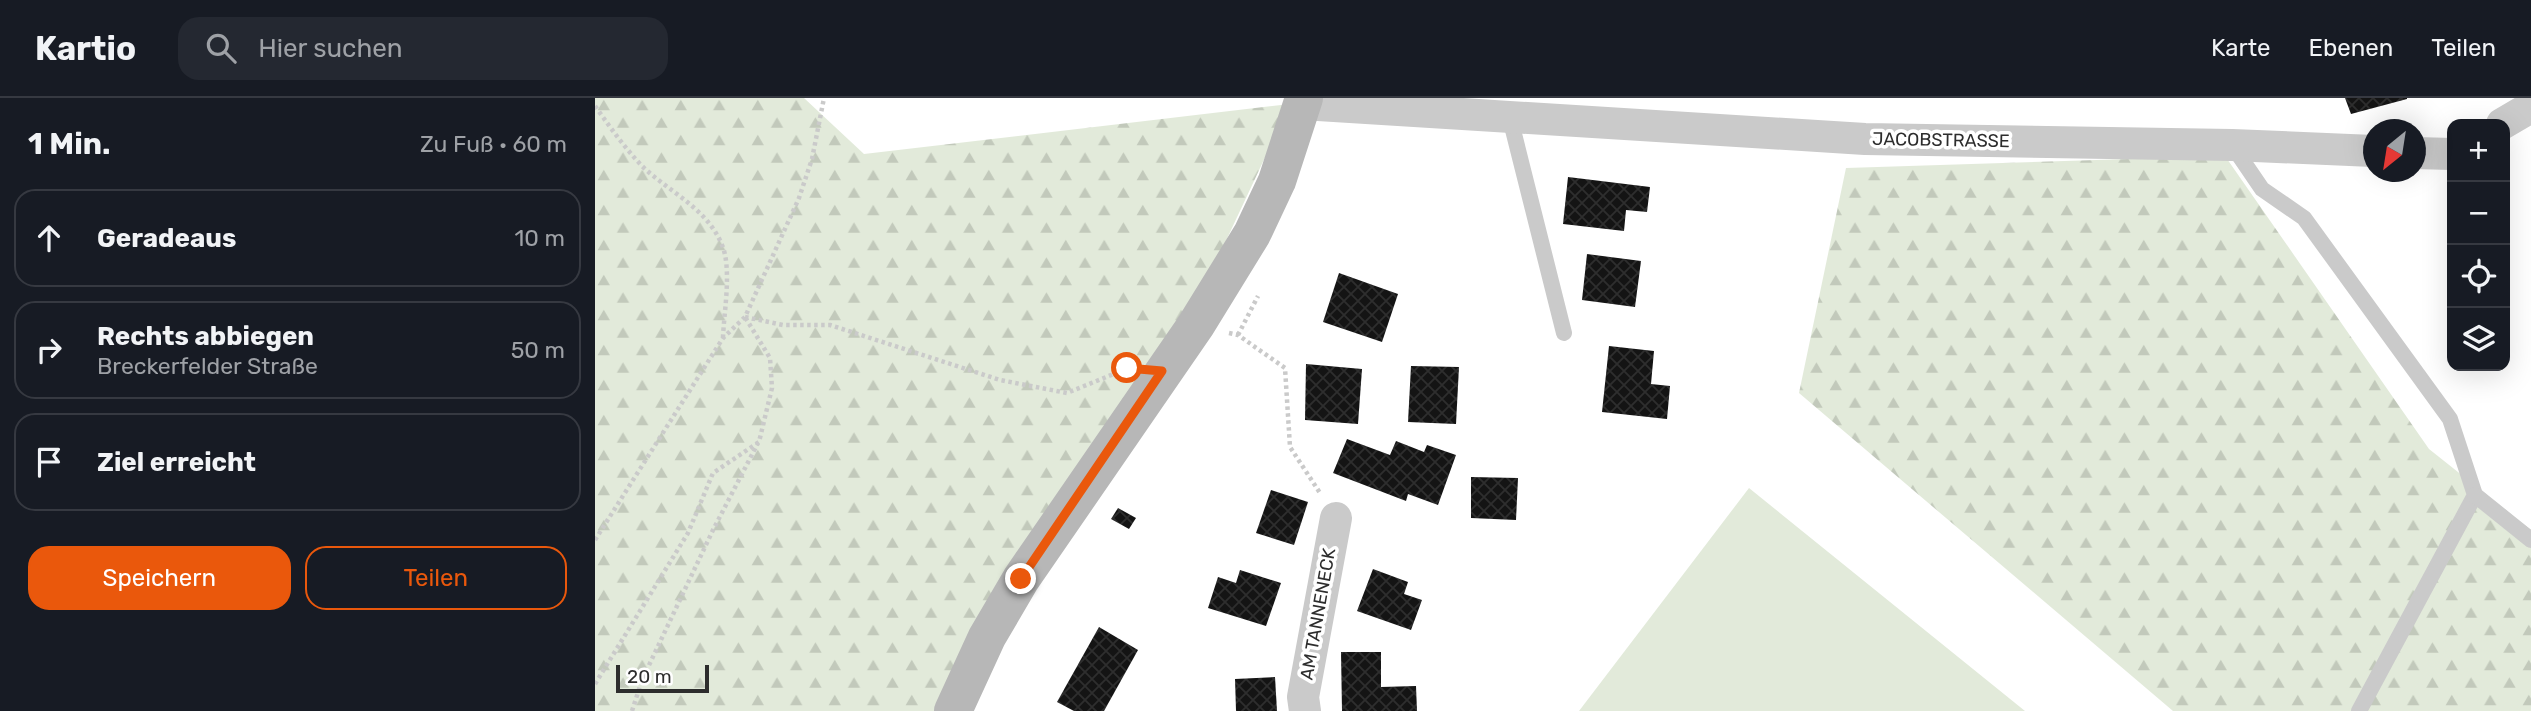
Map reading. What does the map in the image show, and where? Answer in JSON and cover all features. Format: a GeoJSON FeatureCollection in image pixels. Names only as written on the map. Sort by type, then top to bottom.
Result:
{"type":"FeatureCollection","features":[{"type":"Feature","properties":{"kind":"main road"},"geometry":{"type":"LineString","coordinates":[[953,711],[987,637],[1021,579],[1196,325],[1252,234],[1277,181],[1303,101]]}},
{"type":"Feature","properties":{"kind":"street","name":"JACOBSTRASSE"},"geometry":{"type":"LineString","coordinates":[[1303,101],[1510,118],[1865,139],[2232,145],[2363,151]]}},
{"type":"Feature","properties":{"kind":"street"},"geometry":{"type":"LineString","coordinates":[[2510,119],[2531,107]]}},
{"type":"Feature","properties":{"kind":"street"},"geometry":{"type":"LineString","coordinates":[[2426,153],[2447,154]]}},
{"type":"Feature","properties":{"kind":"street","name":"AM TANNENECK"},"geometry":{"type":"LineString","coordinates":[[1305,711],[1303,696],[1336,518]]}},
{"type":"Feature","properties":{"kind":"lane"},"geometry":{"type":"LineString","coordinates":[[1510,118],[1565,333]]}},
{"type":"Feature","properties":{"kind":"lane"},"geometry":{"type":"LineString","coordinates":[[2232,145],[2262,189],[2304,218],[2450,419],[2475,495],[2531,540]]}},
{"type":"Feature","properties":{"kind":"lane"},"geometry":{"type":"LineString","coordinates":[[2359,711],[2475,495]]}},
{"type":"Feature","properties":{"kind":"path"},"geometry":{"type":"LineString","coordinates":[[595,540],[723,338],[745,317],[799,198],[812,159],[824,98]]}},
{"type":"Feature","properties":{"kind":"path"},"geometry":{"type":"LineString","coordinates":[[595,106],[620,142],[644,168],[703,214],[723,246],[726,275],[723,338]]}},
{"type":"Feature","properties":{"kind":"path"},"geometry":{"type":"LineString","coordinates":[[745,317],[783,325],[830,325],[1000,380],[1067,393],[1127,368],[1162,371]]}},
{"type":"Feature","properties":{"kind":"path"},"geometry":{"type":"LineString","coordinates":[[632,711],[642,680],[713,530],[759,442],[772,388],[770,358],[745,317]]}},
{"type":"Feature","properties":{"kind":"path"},"geometry":{"type":"LineString","coordinates":[[1238,335],[1285,368],[1290,447],[1336,518]]}},
{"type":"Feature","properties":{"kind":"path"},"geometry":{"type":"LineString","coordinates":[[595,684],[688,533],[713,473],[759,442]]}},
{"type":"Feature","properties":{"kind":"green space"},"geometry":{"type":"Polygon","coordinates":[[[595,98],[804,98],[864,154],[1290,104],[1195,307],[937,711],[595,711],[595,98]]]}},
{"type":"Feature","properties":{"kind":"green space"},"geometry":{"type":"Polygon","coordinates":[[[2225,156],[2429,449],[2531,530],[2531,711],[2173,711],[1799,393],[1846,168],[2225,156]]]}},
{"type":"Feature","properties":{"kind":"green space"},"geometry":{"type":"Polygon","coordinates":[[[1749,488],[2025,711],[1579,711],[1749,488]]]}},
{"type":"Feature","properties":{"kind":"building"},"geometry":{"type":"Polygon","coordinates":[[[2345,98],[2407,98],[2407,99],[2351,114],[2345,98]]]}},
{"type":"Feature","properties":{"kind":"building"},"geometry":{"type":"Polygon","coordinates":[[[1568,177],[1650,187],[1647,212],[1626,210],[1624,231],[1563,224],[1568,177]]]}},
{"type":"Feature","properties":{"kind":"building"},"geometry":{"type":"Polygon","coordinates":[[[1587,254],[1641,261],[1635,307],[1582,300],[1587,254]]]}},
{"type":"Feature","properties":{"kind":"building"},"geometry":{"type":"Polygon","coordinates":[[[1339,273],[1398,294],[1382,342],[1323,322],[1339,273]]]}},
{"type":"Feature","properties":{"kind":"building"},"geometry":{"type":"Polygon","coordinates":[[[1609,346],[1654,351],[1651,384],[1670,386],[1667,419],[1602,412],[1609,346]]]}},
{"type":"Feature","properties":{"kind":"building"},"geometry":{"type":"Polygon","coordinates":[[[1306,364],[1362,369],[1358,424],[1305,420],[1306,364]]]}},
{"type":"Feature","properties":{"kind":"building"},"geometry":{"type":"Polygon","coordinates":[[[1411,366],[1459,367],[1456,424],[1408,422],[1411,366]]]}},
{"type":"Feature","properties":{"kind":"building"},"geometry":{"type":"Polygon","coordinates":[[[1347,439],[1390,455],[1396,441],[1424,452],[1427,445],[1456,455],[1438,505],[1408,494],[1406,501],[1333,473],[1347,439]]]}},
{"type":"Feature","properties":{"kind":"building"},"geometry":{"type":"Polygon","coordinates":[[[1471,477],[1518,478],[1516,520],[1471,518],[1471,477]]]}},
{"type":"Feature","properties":{"kind":"building"},"geometry":{"type":"Polygon","coordinates":[[[1271,490],[1308,502],[1294,545],[1256,533],[1271,490]]]}},
{"type":"Feature","properties":{"kind":"building"},"geometry":{"type":"Polygon","coordinates":[[[1118,508],[1136,518],[1129,529],[1111,519],[1118,508]]]}},
{"type":"Feature","properties":{"kind":"building"},"geometry":{"type":"Polygon","coordinates":[[[1373,569],[1408,582],[1404,594],[1422,600],[1411,630],[1357,611],[1373,569]]]}},
{"type":"Feature","properties":{"kind":"building"},"geometry":{"type":"Polygon","coordinates":[[[1240,570],[1281,583],[1266,626],[1208,608],[1218,577],[1236,583],[1240,570]]]}},
{"type":"Feature","properties":{"kind":"building"},"geometry":{"type":"Polygon","coordinates":[[[1099,627],[1138,650],[1104,711],[1074,711],[1057,702],[1099,627]]]}},
{"type":"Feature","properties":{"kind":"building"},"geometry":{"type":"Polygon","coordinates":[[[1341,652],[1381,652],[1381,687],[1416,686],[1417,711],[1342,711],[1341,652]]]}},
{"type":"Feature","properties":{"kind":"building"},"geometry":{"type":"Polygon","coordinates":[[[1275,677],[1277,711],[1236,711],[1235,679],[1275,677]]]}},
{"type":"Feature","properties":{"kind":"route"},"geometry":{"type":"LineString","coordinates":[[1021,579],[1162,371],[1127,368]]}}]}
